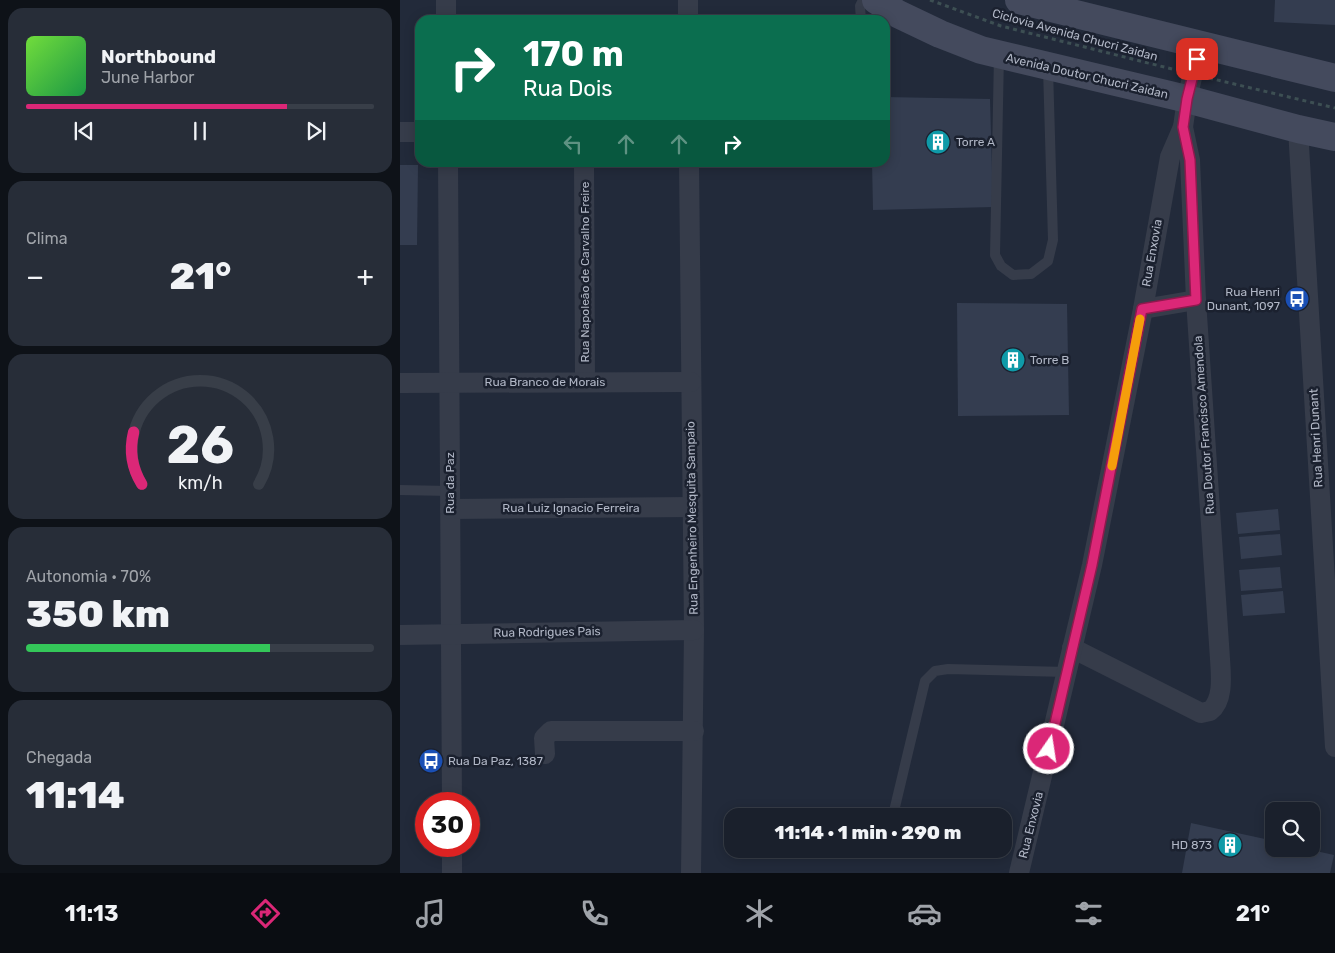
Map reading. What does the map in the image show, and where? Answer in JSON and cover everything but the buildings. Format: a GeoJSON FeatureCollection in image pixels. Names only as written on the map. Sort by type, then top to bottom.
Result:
{"type":"FeatureCollection","features":[{"type":"Feature","properties":{"kind":"main road","name":"Avenida Doutor Chucri Zaidan"},"geometry":{"type":"LineString","coordinates":[[876,0],[898,14],[940,34],[981,50],[1048,67],[1190,87],[1298,129],[1335,137]]}},
{"type":"Feature","properties":{"kind":"main road"},"geometry":{"type":"LineString","coordinates":[[1021,0],[1062,4],[1200,44],[1335,78]]}},
{"type":"Feature","properties":{"kind":"street"},"geometry":{"type":"LineString","coordinates":[[446,0],[446,15]]}},
{"type":"Feature","properties":{"kind":"street"},"geometry":{"type":"LineString","coordinates":[[688,0],[688,15]]}},
{"type":"Feature","properties":{"kind":"street","name":"Rua Enxovia"},"geometry":{"type":"LineString","coordinates":[[1019,873],[1092,565],[1170,157],[1183,127],[1200,44]]}},
{"type":"Feature","properties":{"kind":"street","name":"Rua Doutor Francisco Amendola"},"geometry":{"type":"LineString","coordinates":[[1072,648],[1201,713],[1210,711],[1217,703],[1221,680],[1196,300],[1190,160],[1183,127]]}},
{"type":"Feature","properties":{"kind":"street","name":"Rua Henri Dunant"},"geometry":{"type":"LineString","coordinates":[[1298,129],[1335,747]]}},
{"type":"Feature","properties":{"kind":"street"},"geometry":{"type":"LineString","coordinates":[[400,132],[415,132]]}},
{"type":"Feature","properties":{"kind":"street","name":"Rua da Paz"},"geometry":{"type":"LineString","coordinates":[[448,167],[452,792]]}},
{"type":"Feature","properties":{"kind":"street","name":"Rua Napoleão de Carvalho Freire"},"geometry":{"type":"LineString","coordinates":[[584,167],[586,382]]}},
{"type":"Feature","properties":{"kind":"street","name":"Rua Engenheiro Mesquita Sampaio"},"geometry":{"type":"LineString","coordinates":[[689,167],[694,630],[691,873]]}},
{"type":"Feature","properties":{"kind":"street"},"geometry":{"type":"LineString","coordinates":[[1142,309],[1196,300]]}},
{"type":"Feature","properties":{"kind":"street","name":"Rua Branco de Morais"},"geometry":{"type":"LineString","coordinates":[[400,383],[690,382]]}},
{"type":"Feature","properties":{"kind":"street","name":"Rua Luiz Ignacio Ferreira"},"geometry":{"type":"LineString","coordinates":[[449,500],[692,507]]}},
{"type":"Feature","properties":{"kind":"street","name":"Rua Rodrigues Pais"},"geometry":{"type":"LineString","coordinates":[[400,634],[694,630]]}},
{"type":"Feature","properties":{"kind":"street"},"geometry":{"type":"LineString","coordinates":[[545,754],[544,738],[552,732],[694,732]]}},
{"type":"Feature","properties":{"kind":"street"},"geometry":{"type":"LineString","coordinates":[[452,857],[452,873]]}},
{"type":"Feature","properties":{"kind":"lane"},"geometry":{"type":"LineString","coordinates":[[860,15],[860,6],[863,0]]}},
{"type":"Feature","properties":{"kind":"lane"},"geometry":{"type":"LineString","coordinates":[[999,55],[995,255],[1001,266],[1013,275],[1031,274],[1048,261],[1054,240],[1048,67]]}},
{"type":"Feature","properties":{"kind":"lane"},"geometry":{"type":"LineString","coordinates":[[400,490],[449,500]]}},
{"type":"Feature","properties":{"kind":"lane"},"geometry":{"type":"LineString","coordinates":[[894,807],[925,681],[935,671],[948,669],[1067,672]]}},
{"type":"Feature","properties":{"kind":"path","name":"Ciclovia Avenida Chucri Zaidan"},"geometry":{"type":"LineString","coordinates":[[930,0],[1001,26],[1190,87],[1335,108]]}},
{"type":"Feature","properties":{"kind":"slow traffic"},"geometry":{"type":"LineString","coordinates":[[1112,466],[1140,319]]}},
{"type":"Feature","properties":{"kind":"place","name":"Torre A"},"geometry":{"type":"Point","coordinates":[938,142]}},
{"type":"Feature","properties":{"kind":"place","name":"Rua Henri Dunant, 1097"},"geometry":{"type":"Point","coordinates":[1297,299]}},
{"type":"Feature","properties":{"kind":"place","name":"Torre B"},"geometry":{"type":"Point","coordinates":[1013,360]}},
{"type":"Feature","properties":{"kind":"place","name":"Rua Da Paz, 1387"},"geometry":{"type":"Point","coordinates":[431,761]}},
{"type":"Feature","properties":{"kind":"place","name":"HD 873"},"geometry":{"type":"Point","coordinates":[1230,845]}},
{"type":"Feature","properties":{"kind":"route"},"geometry":{"type":"LineString","coordinates":[[1049,749],[1092,565],[1142,309],[1196,300],[1190,160],[1183,127],[1187,99],[1197,59]]}}]}
